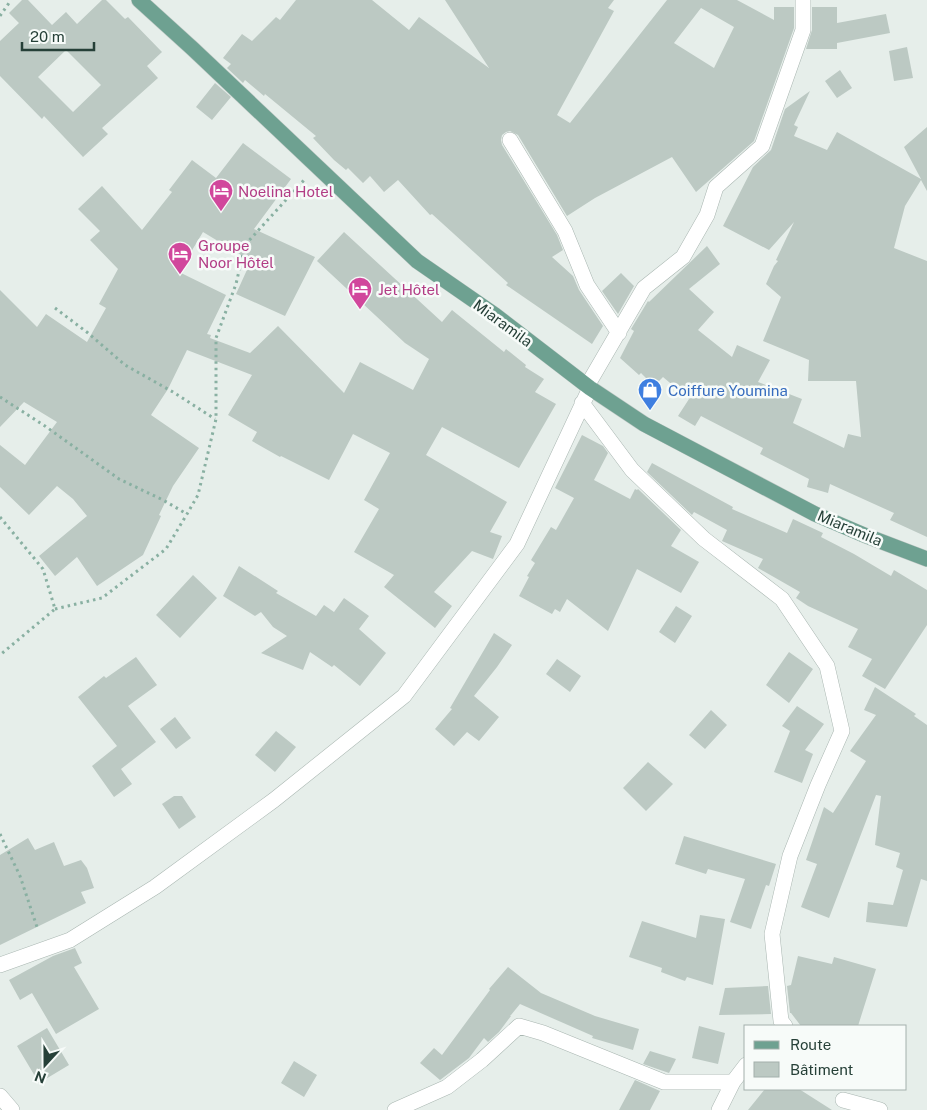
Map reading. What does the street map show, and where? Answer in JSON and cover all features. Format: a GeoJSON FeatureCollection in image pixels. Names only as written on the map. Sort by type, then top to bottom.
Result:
{"type":"FeatureCollection","features":[{"type":"Feature","properties":{"kind":"main road","name":"Miaramila"},"geometry":{"type":"LineString","coordinates":[[139,0],[417,261],[495,315],[588,387],[644,424],[815,514],[927,559]]}},
{"type":"Feature","properties":{"kind":"street"},"geometry":{"type":"LineString","coordinates":[[0,965],[70,940],[155,887],[274,800],[404,696],[517,544],[588,387],[644,288],[684,257],[707,215],[716,187],[762,146],[803,30],[803,0]]}},
{"type":"Feature","properties":{"kind":"street"},"geometry":{"type":"LineString","coordinates":[[510,140],[565,231],[587,285],[618,333]]}},
{"type":"Feature","properties":{"kind":"street"},"geometry":{"type":"LineString","coordinates":[[582,403],[632,470],[704,539],[782,599],[827,666],[842,731],[790,856],[772,934],[781,1024]]}},
{"type":"Feature","properties":{"kind":"street"},"geometry":{"type":"LineString","coordinates":[[396,1110],[447,1088],[482,1060],[519,1026],[543,1033],[664,1082],[733,1082]]}},
{"type":"Feature","properties":{"kind":"street"},"geometry":{"type":"LineString","coordinates":[[718,1110],[733,1082],[744,1068]]}},
{"type":"Feature","properties":{"kind":"street"},"geometry":{"type":"LineString","coordinates":[[0,1096],[12,1110]]}},
{"type":"Feature","properties":{"kind":"street"},"geometry":{"type":"LineString","coordinates":[[841,1099],[880,1110]]}},
{"type":"Feature","properties":{"kind":"path"},"geometry":{"type":"LineString","coordinates":[[0,16],[11,0]]}},
{"type":"Feature","properties":{"kind":"path"},"geometry":{"type":"LineString","coordinates":[[0,655],[54,609],[102,598],[166,549],[198,495],[216,419],[216,338],[236,284],[245,245],[317,166]]}},
{"type":"Feature","properties":{"kind":"path"},"geometry":{"type":"LineString","coordinates":[[55,308],[88,333],[126,366],[216,419]]}},
{"type":"Feature","properties":{"kind":"path"},"geometry":{"type":"LineString","coordinates":[[0,397],[45,426],[119,479],[163,500],[186,514]]}},
{"type":"Feature","properties":{"kind":"path"},"geometry":{"type":"LineString","coordinates":[[0,517],[43,569],[54,609]]}},
{"type":"Feature","properties":{"kind":"path"},"geometry":{"type":"LineString","coordinates":[[0,834],[20,876],[45,949]]}},
{"type":"Feature","properties":{"kind":"building"},"geometry":{"type":"Polygon","coordinates":[[[22,0],[28,0],[52,25],[66,12],[77,24],[102,0],[106,0],[125,19],[128,17],[162,52],[147,66],[158,78],[102,128],[108,134],[83,157],[44,116],[42,119],[0,76],[0,41],[19,23],[9,13],[22,0]],[[66,50],[38,77],[73,112],[101,85],[66,50]]]}},
{"type":"Feature","properties":{"kind":"building"},"geometry":{"type":"Polygon","coordinates":[[[296,0],[372,0],[409,30],[419,17],[489,68],[445,0],[614,0],[608,8],[614,11],[557,115],[570,123],[667,0],[737,0],[774,20],[774,7],[794,7],[794,28],[754,141],[696,192],[672,157],[595,198],[567,216],[518,135],[510,131],[502,135],[502,145],[557,235],[563,250],[552,257],[573,276],[579,290],[603,326],[592,344],[506,285],[508,283],[432,214],[430,215],[398,180],[384,192],[370,176],[363,183],[348,168],[346,170],[334,160],[313,138],[316,136],[265,94],[264,96],[245,80],[243,83],[227,68],[231,64],[223,58],[242,34],[252,41],[276,17],[280,20],[296,0]],[[701,8],[674,43],[714,68],[734,27],[701,8]]]}},
{"type":"Feature","properties":{"kind":"building"},"geometry":{"type":"Polygon","coordinates":[[[812,7],[837,7],[837,23],[886,14],[890,33],[837,43],[837,49],[806,49],[812,30],[812,7]]]}},
{"type":"Feature","properties":{"kind":"building"},"geometry":{"type":"Polygon","coordinates":[[[907,47],[913,78],[894,81],[889,51],[907,47]]]}},
{"type":"Feature","properties":{"kind":"building"},"geometry":{"type":"Polygon","coordinates":[[[840,70],[852,88],[837,98],[825,81],[840,70]]]}},
{"type":"Feature","properties":{"kind":"building"},"geometry":{"type":"Polygon","coordinates":[[[215,83],[231,97],[212,120],[196,107],[215,83]]]}},
{"type":"Feature","properties":{"kind":"building"},"geometry":{"type":"Polygon","coordinates":[[[810,91],[794,125],[798,127],[794,136],[827,150],[837,132],[921,179],[904,147],[927,127],[927,191],[921,180],[905,206],[894,248],[927,261],[927,537],[890,520],[894,513],[830,484],[828,493],[807,487],[809,479],[760,454],[763,448],[701,416],[695,426],[678,416],[689,399],[663,377],[654,386],[641,373],[639,375],[620,358],[634,331],[631,329],[648,301],[707,246],[720,264],[689,289],[714,312],[698,330],[732,357],[737,345],[770,360],[758,382],[802,399],[793,423],[844,448],[848,434],[861,437],[856,381],[808,381],[809,360],[763,341],[781,297],[766,284],[794,222],[769,250],[723,226],[753,167],[771,150],[785,109],[810,91]]]}},
{"type":"Feature","properties":{"kind":"building"},"geometry":{"type":"Polygon","coordinates":[[[243,143],[291,179],[254,229],[315,257],[285,316],[236,294],[251,261],[203,232],[179,272],[226,295],[207,334],[211,335],[210,338],[250,353],[278,326],[344,393],[360,362],[413,390],[429,359],[405,343],[317,261],[344,232],[442,322],[452,310],[504,352],[506,349],[526,365],[525,367],[544,379],[535,392],[556,404],[519,468],[442,427],[426,455],[507,502],[490,532],[502,536],[493,559],[472,551],[434,592],[452,606],[435,628],[384,587],[394,575],[354,552],[379,509],[364,500],[390,453],[353,434],[329,480],[280,457],[252,441],[257,432],[228,415],[252,375],[187,350],[168,389],[151,415],[199,448],[173,486],[143,555],[97,586],[77,557],[55,576],[39,556],[87,516],[73,499],[57,486],[29,515],[0,487],[0,445],[25,465],[57,422],[24,402],[0,427],[0,290],[37,327],[46,314],[87,342],[106,308],[99,304],[118,269],[90,240],[100,231],[78,209],[102,186],[142,230],[172,192],[169,190],[192,160],[216,178],[243,143]]]}},
{"type":"Feature","properties":{"kind":"building"},"geometry":{"type":"Polygon","coordinates":[[[621,273],[634,286],[618,314],[602,291],[621,273]]]}},
{"type":"Feature","properties":{"kind":"building"},"geometry":{"type":"Polygon","coordinates":[[[582,435],[603,446],[608,453],[594,480],[630,499],[635,489],[638,489],[681,530],[671,546],[699,562],[681,593],[637,569],[608,631],[567,599],[560,612],[555,609],[552,614],[519,596],[529,577],[527,576],[535,563],[531,560],[551,527],[556,530],[574,498],[555,488],[582,435]]]}},
{"type":"Feature","properties":{"kind":"building"},"geometry":{"type":"Polygon","coordinates":[[[652,463],[733,507],[732,509],[787,533],[793,519],[823,533],[821,537],[891,576],[894,570],[927,590],[927,625],[885,689],[862,676],[872,659],[848,647],[858,629],[808,606],[796,598],[800,592],[758,568],[763,559],[722,541],[727,530],[694,512],[692,515],[647,472],[652,463]]]}},
{"type":"Feature","properties":{"kind":"building"},"geometry":{"type":"Polygon","coordinates":[[[239,566],[278,591],[276,593],[316,616],[324,605],[334,612],[344,598],[369,616],[359,629],[386,653],[360,686],[334,665],[332,667],[310,652],[303,670],[261,653],[287,636],[273,627],[261,612],[255,616],[223,596],[239,566]]]}},
{"type":"Feature","properties":{"kind":"building"},"geometry":{"type":"Polygon","coordinates":[[[193,575],[217,598],[180,638],[156,615],[193,575]]]}},
{"type":"Feature","properties":{"kind":"building"},"geometry":{"type":"Polygon","coordinates":[[[676,606],[692,616],[675,643],[659,632],[676,606]]]}},
{"type":"Feature","properties":{"kind":"building"},"geometry":{"type":"Polygon","coordinates":[[[494,633],[512,645],[474,696],[499,717],[479,741],[467,732],[454,746],[435,729],[452,709],[450,708],[494,633]]]}},
{"type":"Feature","properties":{"kind":"building"},"geometry":{"type":"Polygon","coordinates":[[[789,652],[813,669],[789,703],[766,685],[789,652]]]}},
{"type":"Feature","properties":{"kind":"building"},"geometry":{"type":"Polygon","coordinates":[[[136,657],[157,685],[128,706],[156,742],[121,769],[132,784],[114,797],[92,766],[117,746],[78,697],[104,676],[106,678],[136,657]]]}},
{"type":"Feature","properties":{"kind":"building"},"geometry":{"type":"Polygon","coordinates":[[[557,659],[581,676],[570,692],[546,674],[557,659]]]}},
{"type":"Feature","properties":{"kind":"building"},"geometry":{"type":"Polygon","coordinates":[[[875,687],[916,714],[914,716],[927,725],[927,881],[921,879],[907,927],[866,922],[868,902],[893,905],[903,870],[896,867],[900,853],[875,845],[881,796],[876,795],[829,918],[801,907],[817,864],[806,860],[824,807],[833,813],[866,761],[850,751],[876,715],[864,710],[875,687]]]}},
{"type":"Feature","properties":{"kind":"building"},"geometry":{"type":"Polygon","coordinates":[[[797,706],[824,724],[805,750],[813,754],[802,783],[774,772],[790,731],[782,726],[797,706]]]}},
{"type":"Feature","properties":{"kind":"building"},"geometry":{"type":"Polygon","coordinates":[[[711,710],[727,725],[705,749],[689,735],[711,710]]]}},
{"type":"Feature","properties":{"kind":"building"},"geometry":{"type":"Polygon","coordinates":[[[175,717],[191,738],[176,749],[160,729],[175,717]]]}},
{"type":"Feature","properties":{"kind":"building"},"geometry":{"type":"Polygon","coordinates":[[[276,731],[296,747],[275,772],[255,755],[276,731]]]}},
{"type":"Feature","properties":{"kind":"building"},"geometry":{"type":"Polygon","coordinates":[[[648,762],[673,784],[646,811],[623,788],[648,762]]]}},
{"type":"Feature","properties":{"kind":"building"},"geometry":{"type":"Polygon","coordinates":[[[174,796],[182,796],[196,817],[179,829],[162,804],[174,796]]]}},
{"type":"Feature","properties":{"kind":"building"},"geometry":{"type":"Polygon","coordinates":[[[684,836],[776,864],[769,886],[766,885],[751,929],[730,922],[745,879],[708,869],[706,874],[675,864],[684,836]]]}},
{"type":"Feature","properties":{"kind":"building"},"geometry":{"type":"Polygon","coordinates":[[[28,838],[35,850],[54,842],[64,866],[81,860],[87,868],[94,888],[81,892],[86,903],[0,945],[0,855],[28,838]]]}},
{"type":"Feature","properties":{"kind":"building"},"geometry":{"type":"Polygon","coordinates":[[[700,915],[725,919],[713,985],[687,977],[685,981],[661,972],[662,968],[629,957],[642,921],[696,938],[700,915]]]}},
{"type":"Feature","properties":{"kind":"building"},"geometry":{"type":"Polygon","coordinates":[[[75,948],[82,963],[74,967],[99,1009],[56,1034],[32,993],[20,1000],[9,980],[53,956],[75,948]]]}},
{"type":"Feature","properties":{"kind":"building"},"geometry":{"type":"Polygon","coordinates":[[[798,956],[832,964],[834,957],[876,969],[858,1025],[800,1025],[790,1013],[787,986],[791,985],[798,956]]]}},
{"type":"Feature","properties":{"kind":"building"},"geometry":{"type":"Polygon","coordinates":[[[508,967],[541,993],[595,1016],[639,1029],[633,1050],[592,1038],[593,1036],[520,1004],[499,1032],[488,1042],[484,1038],[469,1058],[440,1080],[420,1063],[434,1048],[442,1055],[489,989],[508,967]]]}},
{"type":"Feature","properties":{"kind":"building"},"geometry":{"type":"Polygon","coordinates":[[[768,986],[771,1014],[719,1015],[725,988],[768,986]]]}},
{"type":"Feature","properties":{"kind":"building"},"geometry":{"type":"Polygon","coordinates":[[[699,1026],[725,1033],[718,1064],[692,1058],[699,1026]]]}},
{"type":"Feature","properties":{"kind":"building"},"geometry":{"type":"Polygon","coordinates":[[[47,1028],[69,1065],[39,1083],[17,1046],[47,1028]]]}},
{"type":"Feature","properties":{"kind":"building"},"geometry":{"type":"Polygon","coordinates":[[[650,1051],[676,1059],[669,1073],[643,1064],[650,1051]]]}},
{"type":"Feature","properties":{"kind":"building"},"geometry":{"type":"Polygon","coordinates":[[[294,1061],[317,1075],[304,1097],[281,1083],[294,1061]]]}},
{"type":"Feature","properties":{"kind":"building"},"geometry":{"type":"Polygon","coordinates":[[[635,1080],[660,1091],[650,1110],[619,1110],[635,1080]]]}},
{"type":"Feature","properties":{"kind":"building"},"geometry":{"type":"Polygon","coordinates":[[[764,1090],[801,1090],[832,1110],[748,1110],[764,1090]]]}},
{"type":"Feature","properties":{"kind":"place","name":"Noelina Hotel"},"geometry":{"type":"Point","coordinates":[221,212]}},
{"type":"Feature","properties":{"kind":"place","name":"Groupe Noor Hôtel"},"geometry":{"type":"Point","coordinates":[180,275]}},
{"type":"Feature","properties":{"kind":"place","name":"Jet Hôtel"},"geometry":{"type":"Point","coordinates":[360,310]}},
{"type":"Feature","properties":{"kind":"place","name":"Coiffure Youmina"},"geometry":{"type":"Point","coordinates":[650,411]}}]}
